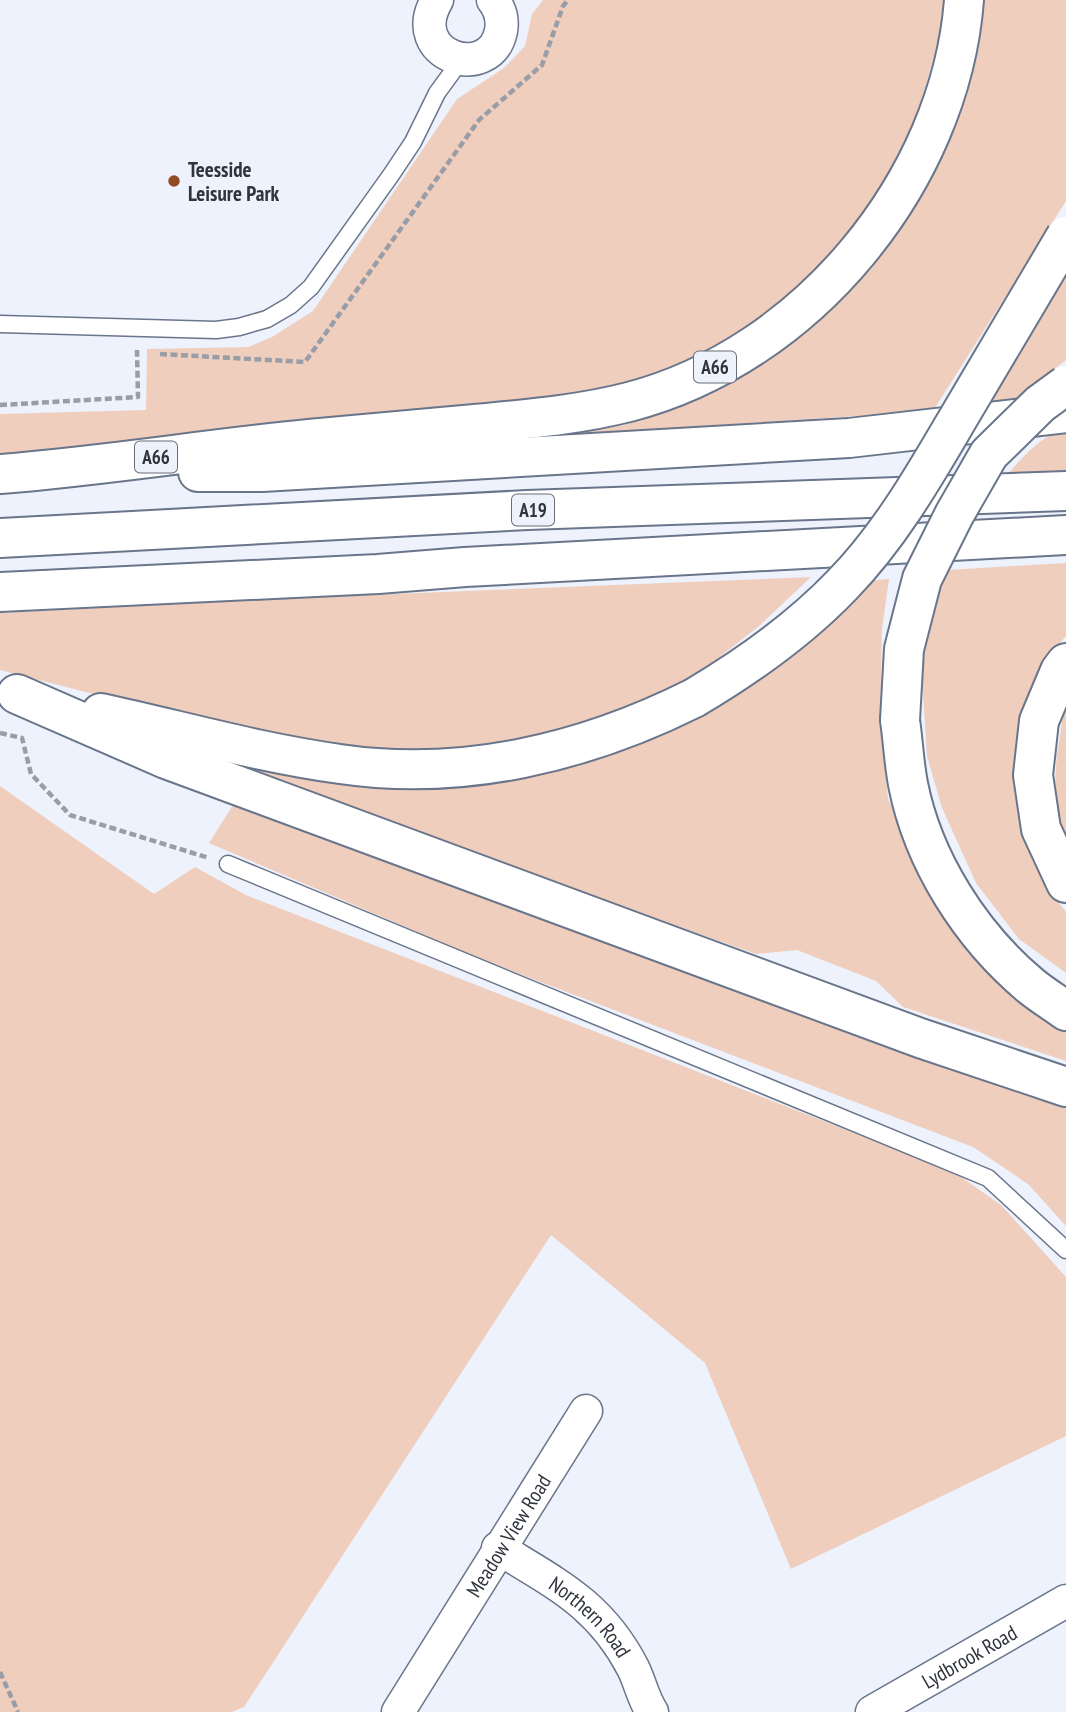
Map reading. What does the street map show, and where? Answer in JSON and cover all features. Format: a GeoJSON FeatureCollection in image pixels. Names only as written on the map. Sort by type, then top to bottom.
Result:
{"type":"FeatureCollection","features":[{"type":"Feature","properties":{"kind":"highway","name":"A66"},"geometry":{"type":"LineString","coordinates":[[0,474],[263,444],[579,413],[632,401],[682,383],[731,359],[776,330],[818,296],[855,257],[887,214],[915,168],[936,119],[953,67],[964,0]]}},
{"type":"Feature","properties":{"kind":"highway"},"geometry":{"type":"LineString","coordinates":[[8,692],[297,757],[353,766],[433,769],[490,764],[568,749],[643,723],[734,675],[810,617],[843,584],[874,548],[927,470],[1066,236]]}},
{"type":"Feature","properties":{"kind":"highway"},"geometry":{"type":"LineString","coordinates":[[1066,385],[1040,404],[989,454],[922,579],[904,649],[900,720],[909,785],[927,844],[956,900],[993,948],[1031,986],[1066,1011]]}},
{"type":"Feature","properties":{"kind":"highway","name":"A66"},"geometry":{"type":"LineString","coordinates":[[49,470],[261,472],[849,438],[1066,413]]}},
{"type":"Feature","properties":{"kind":"highway","name":"A19"},"geometry":{"type":"LineString","coordinates":[[0,538],[527,510],[1066,491]]}},
{"type":"Feature","properties":{"kind":"highway"},"geometry":{"type":"LineString","coordinates":[[0,592],[378,574],[479,566],[1066,535]]}},
{"type":"Feature","properties":{"kind":"highway"},"geometry":{"type":"LineString","coordinates":[[1066,663],[1039,721],[1033,775],[1041,828],[1066,883]]}},
{"type":"Feature","properties":{"kind":"highway"},"geometry":{"type":"LineString","coordinates":[[8,692],[179,764],[920,1038],[1066,1087]]}},
{"type":"Feature","properties":{"kind":"street"},"geometry":{"type":"LineString","coordinates":[[437,0],[431,10],[429,32],[441,50],[450,57],[461,60],[484,55],[493,48],[502,26],[496,1]]}},
{"type":"Feature","properties":{"kind":"street","name":"Meadow View Road"},"geometry":{"type":"LineString","coordinates":[[398,1712],[586,1411]]}},
{"type":"Feature","properties":{"kind":"street","name":"Northern Road"},"geometry":{"type":"LineString","coordinates":[[498,1548],[576,1596],[604,1622],[633,1667],[652,1712]]}},
{"type":"Feature","properties":{"kind":"street","name":"Lydbrook Road"},"geometry":{"type":"LineString","coordinates":[[872,1712],[1066,1601]]}},
{"type":"Feature","properties":{"kind":"lane"},"geometry":{"type":"LineString","coordinates":[[0,324],[216,330],[267,319],[291,306],[311,287],[391,176],[438,93],[461,60]]}},
{"type":"Feature","properties":{"kind":"lane"},"geometry":{"type":"LineString","coordinates":[[228,864],[988,1178],[1066,1250]]}},
{"type":"Feature","properties":{"kind":"path"},"geometry":{"type":"LineString","coordinates":[[0,405],[138,397],[137,328]]}},
{"type":"Feature","properties":{"kind":"path"},"geometry":{"type":"LineString","coordinates":[[0,733],[22,738],[31,774],[70,815],[228,864]]}},
{"type":"Feature","properties":{"kind":"path"},"geometry":{"type":"LineString","coordinates":[[0,1672],[18,1712]]}},
{"type":"Feature","properties":{"kind":"shaded area"},"geometry":{"type":"Polygon","coordinates":[[[543,0],[943,0],[943,24],[917,116],[870,208],[842,247],[779,311],[679,367],[613,389],[109,449],[0,454],[0,414],[146,410],[147,349],[248,347],[272,337],[313,311],[457,99],[504,68],[525,46],[532,14],[543,0]]]}},
{"type":"Feature","properties":{"kind":"shaded area"},"geometry":{"type":"Polygon","coordinates":[[[978,0],[1066,0],[1066,201],[933,411],[567,435],[625,425],[746,374],[830,309],[872,268],[924,185],[978,0]]]}},
{"type":"Feature","properties":{"kind":"shaded area"},"geometry":{"type":"Polygon","coordinates":[[[1066,267],[1066,360],[997,413],[978,411],[1066,267]]]}},
{"type":"Feature","properties":{"kind":"shaded area"},"geometry":{"type":"Polygon","coordinates":[[[1066,430],[1066,470],[1009,473],[1042,440],[1066,430]]]}},
{"type":"Feature","properties":{"kind":"shaded area"},"geometry":{"type":"Polygon","coordinates":[[[1066,563],[1066,636],[1055,648],[1049,891],[1066,912],[1066,973],[1019,939],[976,883],[942,808],[927,756],[922,680],[928,622],[947,570],[1066,563]]]}},
{"type":"Feature","properties":{"kind":"shaded area"},"geometry":{"type":"Polygon","coordinates":[[[811,577],[759,626],[680,688],[525,746],[377,756],[245,733],[0,670],[0,613],[811,577]]]}},
{"type":"Feature","properties":{"kind":"shaded area"},"geometry":{"type":"Polygon","coordinates":[[[889,579],[882,629],[880,722],[888,799],[944,916],[1066,1022],[1066,1061],[903,1007],[876,981],[797,950],[756,954],[199,755],[465,783],[563,768],[642,742],[857,582],[889,579]]]}},
{"type":"Feature","properties":{"kind":"shaded area"},"geometry":{"type":"Polygon","coordinates":[[[1066,710],[1066,841],[1059,815],[1055,776],[1061,727],[1066,710]]]}},
{"type":"Feature","properties":{"kind":"shaded area"},"geometry":{"type":"Polygon","coordinates":[[[0,786],[154,894],[195,867],[246,895],[954,1172],[1001,1205],[1066,1277],[1066,1436],[791,1569],[705,1363],[551,1235],[244,1707],[232,1712],[0,1712],[0,786]]]}},
{"type":"Feature","properties":{"kind":"shaded area"},"geometry":{"type":"Polygon","coordinates":[[[233,805],[313,830],[1066,1096],[1066,1226],[1028,1184],[973,1147],[483,960],[209,843],[233,805]]]}},
{"type":"Feature","properties":{"kind":"place","name":"Teesside Leisure Park"},"geometry":{"type":"Point","coordinates":[174,181]}}]}
